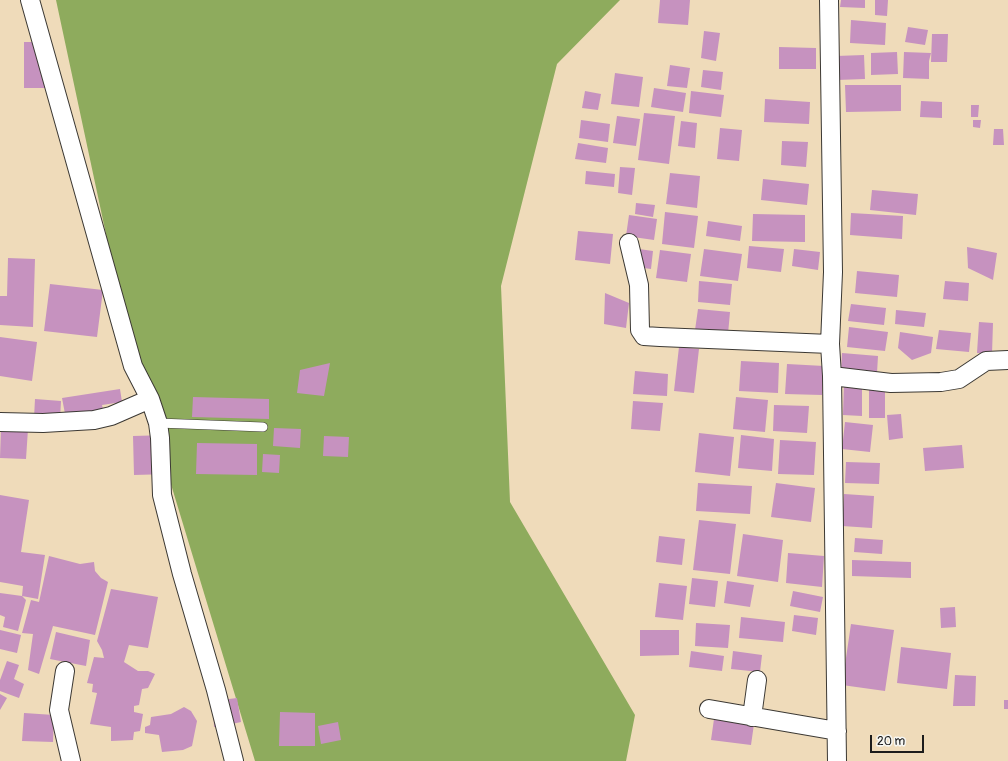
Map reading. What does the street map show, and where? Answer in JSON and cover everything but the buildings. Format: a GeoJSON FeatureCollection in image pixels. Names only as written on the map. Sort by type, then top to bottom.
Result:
{"type":"FeatureCollection","features":[{"type":"Feature","properties":{"kind":"street"},"geometry":{"type":"LineString","coordinates":[[30,0],[133,366],[150,398],[158,423],[162,495],[182,574],[216,690],[234,761]]}},
{"type":"Feature","properties":{"kind":"street"},"geometry":{"type":"LineString","coordinates":[[829,0],[833,272],[830,344],[832,376],[837,761]]}},
{"type":"Feature","properties":{"kind":"street"},"geometry":{"type":"LineString","coordinates":[[629,243],[639,285],[640,330],[644,336],[660,338],[830,344]]}},
{"type":"Feature","properties":{"kind":"street"},"geometry":{"type":"LineString","coordinates":[[832,376],[891,384],[941,382],[959,380],[986,361],[1008,360]]}},
{"type":"Feature","properties":{"kind":"street"},"geometry":{"type":"LineString","coordinates":[[0,422],[43,423],[94,420],[111,416],[150,398]]}},
{"type":"Feature","properties":{"kind":"street"},"geometry":{"type":"LineString","coordinates":[[65,671],[59,710],[71,761]]}},
{"type":"Feature","properties":{"kind":"street"},"geometry":{"type":"LineString","coordinates":[[752,716],[757,680]]}},
{"type":"Feature","properties":{"kind":"street"},"geometry":{"type":"LineString","coordinates":[[709,709],[836,731]]}},
{"type":"Feature","properties":{"kind":"lane"},"geometry":{"type":"LineString","coordinates":[[158,423],[263,427]]}},
{"type":"Feature","properties":{"kind":"green space"},"geometry":{"type":"Polygon","coordinates":[[[56,0],[620,0],[557,64],[501,286],[510,502],[635,715],[626,761],[255,761],[132,356],[56,0]]]}}]}
